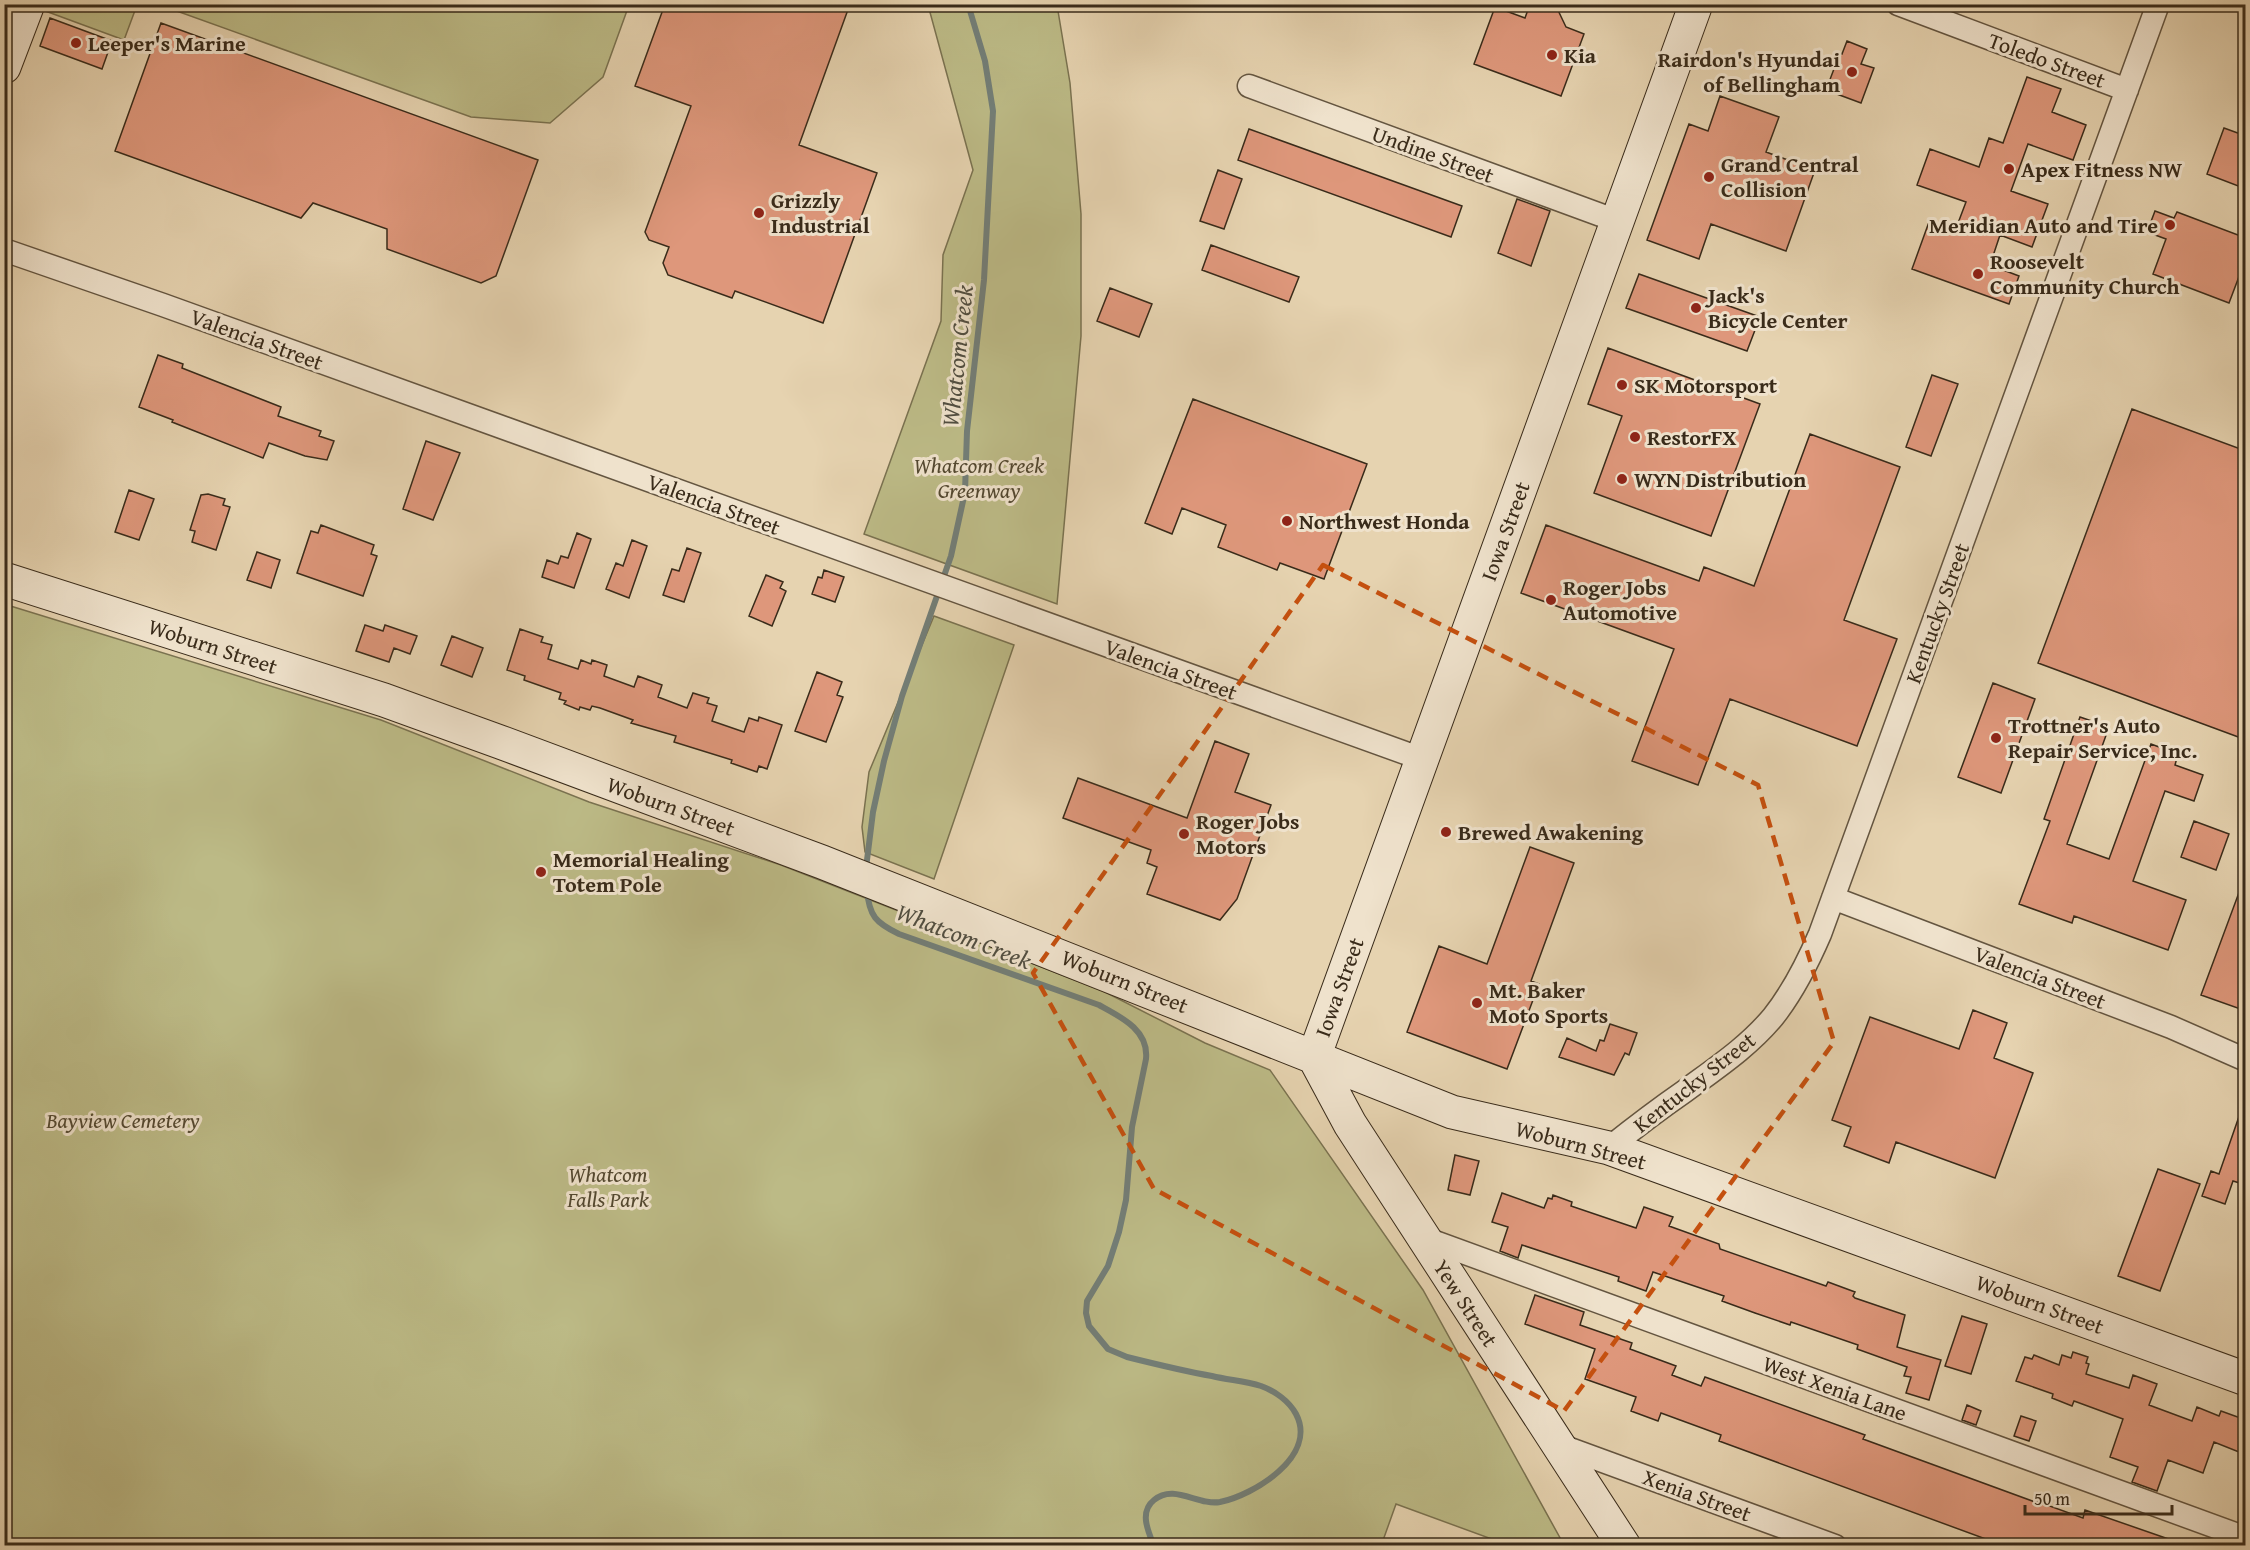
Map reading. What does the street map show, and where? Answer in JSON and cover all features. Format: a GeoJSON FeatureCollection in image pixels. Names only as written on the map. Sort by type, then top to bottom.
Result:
{"type":"FeatureCollection","features":[{"type":"Feature","properties":{"kind":"main road"},"geometry":{"type":"LineString","coordinates":[[4,67],[28,4]]}},
{"type":"Feature","properties":{"kind":"main road","name":"Iowa Street"},"geometry":{"type":"LineString","coordinates":[[1314,1057],[1696,4]]}},
{"type":"Feature","properties":{"kind":"main road","name":"Woburn Street"},"geometry":{"type":"LineString","coordinates":[[4,579],[384,700],[921,900],[1452,1112],[1609,1148],[2246,1379]]}},
{"type":"Feature","properties":{"kind":"main road","name":"Yew Street"},"geometry":{"type":"LineString","coordinates":[[1314,1057],[1350,1124],[1624,1545]]}},
{"type":"Feature","properties":{"kind":"street","name":"Toledo Street"},"geometry":{"type":"LineString","coordinates":[[1899,4],[2127,90]]}},
{"type":"Feature","properties":{"kind":"street","name":"Kentucky Street"},"geometry":{"type":"LineString","coordinates":[[1609,1148],[1724,1063],[1750,1041],[1772,1018],[1790,994],[1806,965],[1833,898],[2158,4]]}},
{"type":"Feature","properties":{"kind":"street","name":"Undine Street"},"geometry":{"type":"LineString","coordinates":[[1249,86],[1617,221]]}},
{"type":"Feature","properties":{"kind":"street","name":"Valencia Street"},"geometry":{"type":"LineString","coordinates":[[4,250],[174,309],[1422,759]]}},
{"type":"Feature","properties":{"kind":"street","name":"Valencia Street"},"geometry":{"type":"LineString","coordinates":[[1833,898],[2171,1027],[2246,1060]]}},
{"type":"Feature","properties":{"kind":"street","name":"West Xenia Lane"},"geometry":{"type":"LineString","coordinates":[[1424,1238],[2246,1538]]}},
{"type":"Feature","properties":{"kind":"street","name":"Xenia Street"},"geometry":{"type":"LineString","coordinates":[[1559,1445],[1835,1545]]}},
{"type":"Feature","properties":{"kind":"highlighted area"},"geometry":{"type":"Polygon","coordinates":[[[1323,565],[1758,785],[1834,1042],[1564,1411],[1154,1189],[1033,973],[1323,565]]]}},
{"type":"Feature","properties":{"kind":"green space"},"geometry":{"type":"Polygon","coordinates":[[[29,5],[137,5],[124,40],[29,5]]]}},
{"type":"Feature","properties":{"kind":"green space"},"geometry":{"type":"Polygon","coordinates":[[[160,5],[629,5],[603,77],[550,123],[471,117],[160,5]]]}},
{"type":"Feature","properties":{"kind":"green space","name":"Whatcom Creek Greenway"},"geometry":{"type":"Polygon","coordinates":[[[928,5],[1057,5],[1070,83],[1081,214],[1081,336],[1057,604],[864,534],[941,321],[943,255],[973,170],[928,5]]]}},
{"type":"Feature","properties":{"kind":"green space","name":"Whatcom Falls Park"},"geometry":{"type":"Polygon","coordinates":[[[4,604],[381,720],[589,802],[781,865],[1103,991],[1205,1043],[1270,1070],[1423,1290],[1564,1545],[1508,1545],[1396,1504],[1381,1546],[5,1545],[4,604]]]}},
{"type":"Feature","properties":{"kind":"green space"},"geometry":{"type":"Polygon","coordinates":[[[934,616],[1014,645],[934,879],[865,852],[862,827],[869,772],[934,616]]]}},
{"type":"Feature","properties":{"kind":"building"},"geometry":{"type":"Polygon","coordinates":[[[665,4],[850,4],[799,145],[877,173],[823,323],[735,291],[732,298],[668,275],[663,263],[669,247],[649,240],[645,232],[691,106],[635,86],[665,4]]]}},
{"type":"Feature","properties":{"kind":"building"},"geometry":{"type":"Polygon","coordinates":[[[1530,4],[1555,4],[1566,27],[1584,34],[1561,96],[1474,64],[1495,7],[1525,18],[1530,4]]]}},
{"type":"Feature","properties":{"kind":"building"},"geometry":{"type":"Polygon","coordinates":[[[50,18],[112,41],[102,69],[40,46],[50,18]]]}},
{"type":"Feature","properties":{"kind":"building"},"geometry":{"type":"Polygon","coordinates":[[[161,23],[538,160],[496,276],[481,283],[387,249],[387,229],[313,203],[301,218],[115,151],[161,23]]]}},
{"type":"Feature","properties":{"kind":"building"},"geometry":{"type":"Polygon","coordinates":[[[1847,41],[1867,49],[1861,64],[1874,68],[1861,103],[1826,90],[1847,41]]]}},
{"type":"Feature","properties":{"kind":"building"},"geometry":{"type":"Polygon","coordinates":[[[2027,77],[2061,89],[2052,112],[2086,125],[2073,160],[2028,144],[2011,191],[2048,204],[2032,247],[2000,235],[1990,265],[2019,276],[2009,304],[1912,269],[1929,222],[1955,231],[1966,202],[1917,185],[1930,149],[1979,167],[1989,138],[2003,143],[2027,77]]]}},
{"type":"Feature","properties":{"kind":"building"},"geometry":{"type":"Polygon","coordinates":[[[1720,96],[1779,117],[1766,152],[1815,170],[1786,251],[1711,224],[1699,259],[1647,240],[1689,124],[1708,131],[1720,96]]]}},
{"type":"Feature","properties":{"kind":"building"},"geometry":{"type":"Polygon","coordinates":[[[2224,128],[2246,136],[2246,189],[2207,174],[2224,128]]]}},
{"type":"Feature","properties":{"kind":"building"},"geometry":{"type":"Polygon","coordinates":[[[1249,129],[1462,206],[1451,237],[1238,160],[1249,129]]]}},
{"type":"Feature","properties":{"kind":"building"},"geometry":{"type":"Polygon","coordinates":[[[1218,170],[1242,179],[1224,229],[1200,221],[1218,170]]]}},
{"type":"Feature","properties":{"kind":"building"},"geometry":{"type":"Polygon","coordinates":[[[1517,199],[1550,211],[1531,266],[1498,253],[1517,199]]]}},
{"type":"Feature","properties":{"kind":"building"},"geometry":{"type":"Polygon","coordinates":[[[2155,211],[2174,218],[2177,212],[2246,238],[2246,258],[2229,303],[2153,274],[2166,239],[2147,232],[2155,211]]]}},
{"type":"Feature","properties":{"kind":"building"},"geometry":{"type":"Polygon","coordinates":[[[1211,245],[1299,277],[1289,302],[1202,270],[1211,245]]]}},
{"type":"Feature","properties":{"kind":"building"},"geometry":{"type":"Polygon","coordinates":[[[1639,274],[1760,317],[1747,351],[1626,308],[1639,274]]]}},
{"type":"Feature","properties":{"kind":"building"},"geometry":{"type":"Polygon","coordinates":[[[1110,288],[1152,304],[1139,337],[1097,321],[1110,288]]]}},
{"type":"Feature","properties":{"kind":"building"},"geometry":{"type":"Polygon","coordinates":[[[1608,348],[1760,404],[1711,536],[1594,493],[1622,416],[1588,404],[1608,348]]]}},
{"type":"Feature","properties":{"kind":"building"},"geometry":{"type":"Polygon","coordinates":[[[158,355],[183,364],[182,368],[281,407],[278,416],[321,431],[319,436],[334,441],[327,460],[305,456],[269,443],[263,458],[139,407],[158,355]]]}},
{"type":"Feature","properties":{"kind":"building"},"geometry":{"type":"Polygon","coordinates":[[[1932,375],[1958,384],[1931,456],[1906,447],[1932,375]]]}},
{"type":"Feature","properties":{"kind":"building"},"geometry":{"type":"Polygon","coordinates":[[[1193,399],[1367,464],[1324,579],[1280,563],[1277,570],[1218,547],[1226,525],[1182,508],[1172,534],[1145,523],[1193,399]]]}},
{"type":"Feature","properties":{"kind":"building"},"geometry":{"type":"Polygon","coordinates":[[[2132,409],[2246,451],[2246,726],[2241,738],[2038,663],[2132,409]]]}},
{"type":"Feature","properties":{"kind":"building"},"geometry":{"type":"Polygon","coordinates":[[[1810,434],[1900,467],[1844,620],[1897,639],[1857,746],[1730,699],[1698,785],[1632,761],[1674,649],[1521,593],[1546,525],[1699,581],[1704,567],[1754,586],[1810,434]]]}},
{"type":"Feature","properties":{"kind":"building"},"geometry":{"type":"Polygon","coordinates":[[[426,441],[460,453],[433,520],[403,509],[426,441]]]}},
{"type":"Feature","properties":{"kind":"building"},"geometry":{"type":"Polygon","coordinates":[[[129,490],[154,499],[139,540],[115,532],[129,490]]]}},
{"type":"Feature","properties":{"kind":"building"},"geometry":{"type":"Polygon","coordinates":[[[208,494],[225,499],[223,505],[230,507],[216,550],[192,542],[195,531],[190,530],[201,495],[208,494]]]}},
{"type":"Feature","properties":{"kind":"building"},"geometry":{"type":"Polygon","coordinates":[[[321,525],[374,545],[371,554],[377,556],[363,596],[297,573],[311,531],[318,533],[321,525]]]}},
{"type":"Feature","properties":{"kind":"building"},"geometry":{"type":"Polygon","coordinates":[[[577,533],[591,539],[574,588],[542,577],[547,560],[558,564],[561,556],[568,558],[577,533]]]}},
{"type":"Feature","properties":{"kind":"building"},"geometry":{"type":"Polygon","coordinates":[[[632,540],[647,546],[629,598],[606,589],[616,563],[623,566],[632,540]]]}},
{"type":"Feature","properties":{"kind":"building"},"geometry":{"type":"Polygon","coordinates":[[[687,548],[701,553],[684,602],[663,595],[672,569],[679,571],[687,548]]]}},
{"type":"Feature","properties":{"kind":"building"},"geometry":{"type":"Polygon","coordinates":[[[257,552],[280,560],[271,588],[247,580],[257,552]]]}},
{"type":"Feature","properties":{"kind":"building"},"geometry":{"type":"Polygon","coordinates":[[[824,570],[844,577],[835,602],[812,594],[818,577],[822,578],[824,570]]]}},
{"type":"Feature","properties":{"kind":"building"},"geometry":{"type":"Polygon","coordinates":[[[766,575],[783,582],[780,588],[786,591],[772,626],[749,616],[766,575]]]}},
{"type":"Feature","properties":{"kind":"building"},"geometry":{"type":"Polygon","coordinates":[[[365,625],[383,631],[385,625],[417,636],[410,654],[394,648],[389,662],[356,651],[365,625]]]}},
{"type":"Feature","properties":{"kind":"building"},"geometry":{"type":"Polygon","coordinates":[[[520,629],[543,637],[541,642],[552,645],[548,659],[578,669],[581,660],[591,664],[592,660],[607,665],[604,676],[634,687],[638,676],[662,685],[658,697],[687,708],[693,693],[709,698],[707,703],[717,706],[712,721],[744,732],[749,718],[758,721],[759,717],[782,725],[767,769],[759,766],[757,772],[731,763],[732,760],[674,742],[676,736],[631,723],[633,720],[600,708],[592,706],[590,710],[580,707],[579,710],[564,704],[566,701],[559,699],[561,693],[524,680],[525,676],[507,670],[520,629]]]}},
{"type":"Feature","properties":{"kind":"building"},"geometry":{"type":"Polygon","coordinates":[[[452,636],[483,648],[472,677],[441,665],[452,636]]]}},
{"type":"Feature","properties":{"kind":"building"},"geometry":{"type":"Polygon","coordinates":[[[817,672],[842,682],[837,695],[843,697],[826,742],[795,731],[817,672]]]}},
{"type":"Feature","properties":{"kind":"building"},"geometry":{"type":"Polygon","coordinates":[[[1993,683],[2035,699],[2001,793],[1958,777],[1993,683]]]}},
{"type":"Feature","properties":{"kind":"building"},"geometry":{"type":"Polygon","coordinates":[[[2080,717],[2109,727],[2067,844],[2109,859],[2151,744],[2178,754],[2175,765],[2203,775],[2194,801],[2165,791],[2133,881],[2186,900],[2168,950],[2074,916],[2072,923],[2019,904],[2050,821],[2044,819],[2080,717]]]}},
{"type":"Feature","properties":{"kind":"building","name":"Roger Jobs Motors"},"geometry":{"type":"Polygon","coordinates":[[[1215,741],[1249,754],[1235,792],[1271,805],[1237,899],[1220,920],[1147,894],[1157,867],[1147,863],[1151,850],[1063,818],[1078,778],[1187,818],[1215,741]]]}},
{"type":"Feature","properties":{"kind":"building"},"geometry":{"type":"Polygon","coordinates":[[[2194,821],[2229,834],[2216,870],[2181,857],[2194,821]]]}},
{"type":"Feature","properties":{"kind":"building"},"geometry":{"type":"Polygon","coordinates":[[[1530,847],[1574,863],[1531,981],[1539,984],[1507,1069],[1407,1032],[1439,946],[1487,964],[1530,847]]]}},
{"type":"Feature","properties":{"kind":"building"},"geometry":{"type":"Polygon","coordinates":[[[2244,879],[2246,880],[2246,1011],[2201,995],[2244,879]]]}},
{"type":"Feature","properties":{"kind":"building"},"geometry":{"type":"Polygon","coordinates":[[[1973,1010],[2007,1023],[1994,1058],[2033,1073],[1995,1178],[1896,1142],[1889,1163],[1844,1146],[1851,1127],[1832,1120],[1870,1017],[1959,1049],[1973,1010]]]}},
{"type":"Feature","properties":{"kind":"building"},"geometry":{"type":"Polygon","coordinates":[[[1610,1024],[1637,1033],[1629,1055],[1625,1053],[1614,1075],[1559,1057],[1567,1038],[1596,1051],[1600,1040],[1604,1041],[1610,1024]]]}},
{"type":"Feature","properties":{"kind":"building"},"geometry":{"type":"Polygon","coordinates":[[[2243,1105],[2246,1106],[2246,1185],[2233,1181],[2225,1204],[2202,1196],[2211,1171],[2219,1174],[2243,1105]]]}},
{"type":"Feature","properties":{"kind":"building"},"geometry":{"type":"Polygon","coordinates":[[[1455,1155],[1479,1161],[1470,1195],[1448,1190],[1455,1155]]]}},
{"type":"Feature","properties":{"kind":"building"},"geometry":{"type":"Polygon","coordinates":[[[2158,1169],[2200,1184],[2160,1291],[2118,1276],[2158,1169]]]}},
{"type":"Feature","properties":{"kind":"building"},"geometry":{"type":"Polygon","coordinates":[[[1502,1193],[1544,1208],[1548,1198],[1552,1199],[1553,1195],[1572,1202],[1571,1206],[1636,1228],[1644,1207],[1673,1217],[1669,1226],[1719,1244],[1720,1249],[1826,1286],[1828,1282],[1855,1292],[1853,1296],[1855,1298],[1905,1315],[1897,1347],[1941,1360],[1929,1400],[1906,1393],[1911,1377],[1904,1376],[1907,1367],[1857,1349],[1858,1345],[1791,1322],[1790,1325],[1722,1301],[1724,1296],[1653,1272],[1646,1291],[1618,1281],[1619,1277],[1522,1245],[1518,1258],[1500,1251],[1508,1227],[1492,1222],[1502,1193]]]}},
{"type":"Feature","properties":{"kind":"building"},"geometry":{"type":"Polygon","coordinates":[[[1535,1295],[1584,1312],[1580,1325],[1632,1343],[1630,1349],[1676,1366],[1672,1375],[1701,1386],[1705,1377],[1865,1435],[1863,1439],[2035,1502],[2083,1518],[2085,1510],[2180,1543],[2179,1545],[2002,1545],[1719,1441],[1721,1435],[1661,1413],[1658,1421],[1631,1411],[1636,1397],[1585,1379],[1595,1349],[1525,1324],[1535,1295]]]}},
{"type":"Feature","properties":{"kind":"building"},"geometry":{"type":"Polygon","coordinates":[[[1962,1316],[1987,1324],[1971,1374],[1945,1366],[1962,1316]]]}},
{"type":"Feature","properties":{"kind":"building"},"geometry":{"type":"Polygon","coordinates":[[[2073,1352],[2088,1357],[2086,1363],[2089,1364],[2086,1374],[2129,1388],[2133,1375],[2157,1384],[2149,1405],[2192,1421],[2197,1407],[2219,1416],[2221,1411],[2246,1420],[2246,1435],[2239,1452],[2214,1442],[2203,1473],[2168,1460],[2157,1491],[2132,1482],[2138,1467],[2110,1457],[2123,1419],[2074,1401],[2072,1406],[2052,1398],[2053,1394],[2016,1381],[2025,1357],[2032,1359],[2034,1355],[2059,1365],[2062,1355],[2071,1358],[2073,1352]]]}},
{"type":"Feature","properties":{"kind":"building"},"geometry":{"type":"Polygon","coordinates":[[[1967,1405],[1981,1411],[1976,1425],[1962,1420],[1967,1405]]]}},
{"type":"Feature","properties":{"kind":"building"},"geometry":{"type":"Polygon","coordinates":[[[2021,1416],[2036,1421],[2029,1441],[2014,1436],[2021,1416]]]}},
{"type":"Feature","properties":{"kind":"waterway","name":"Whatcom Creek"},"geometry":{"type":"LineString","coordinates":[[866,868],[873,812],[884,761],[902,696],[951,556],[965,492],[967,431],[984,280],[993,111],[985,61],[968,4]]}},
{"type":"Feature","properties":{"kind":"waterway","name":"Whatcom Creek"},"geometry":{"type":"LineString","coordinates":[[867,890],[875,918],[891,930],[1099,1005],[1132,1026],[1143,1040],[1146,1059],[1132,1127],[1126,1200],[1108,1266],[1087,1301],[1086,1313],[1089,1326],[1108,1349],[1127,1357],[1266,1388],[1290,1405],[1296,1414],[1300,1430],[1298,1444],[1291,1458],[1279,1471],[1249,1491],[1220,1502],[1203,1501],[1178,1494],[1162,1495],[1154,1500],[1149,1505],[1146,1516],[1147,1528],[1154,1546]]}},
{"type":"Feature","properties":{"kind":"place","name":"Leeper's Marine"},"geometry":{"type":"Point","coordinates":[76,43]}},
{"type":"Feature","properties":{"kind":"place","name":"Kia"},"geometry":{"type":"Point","coordinates":[1552,55]}},
{"type":"Feature","properties":{"kind":"place","name":"Rairdon's Hyundai of Bellingham"},"geometry":{"type":"Point","coordinates":[1852,72]}},
{"type":"Feature","properties":{"kind":"place","name":"Apex Fitness NW"},"geometry":{"type":"Point","coordinates":[2009,169]}},
{"type":"Feature","properties":{"kind":"place","name":"Grand Central Collision"},"geometry":{"type":"Point","coordinates":[1709,177]}},
{"type":"Feature","properties":{"kind":"place","name":"Grizzly Industrial"},"geometry":{"type":"Point","coordinates":[759,213]}},
{"type":"Feature","properties":{"kind":"place","name":"Meridian Auto and Tire"},"geometry":{"type":"Point","coordinates":[2170,225]}},
{"type":"Feature","properties":{"kind":"place","name":"Roosevelt Community Church"},"geometry":{"type":"Point","coordinates":[1978,274]}},
{"type":"Feature","properties":{"kind":"place","name":"Jack's Bicycle Center"},"geometry":{"type":"Point","coordinates":[1696,308]}},
{"type":"Feature","properties":{"kind":"place","name":"SK Motorsport"},"geometry":{"type":"Point","coordinates":[1622,385]}},
{"type":"Feature","properties":{"kind":"place","name":"RestorFX"},"geometry":{"type":"Point","coordinates":[1635,437]}},
{"type":"Feature","properties":{"kind":"place","name":"WYN Distribution"},"geometry":{"type":"Point","coordinates":[1622,479]}},
{"type":"Feature","properties":{"kind":"place","name":"Northwest Honda"},"geometry":{"type":"Point","coordinates":[1287,521]}},
{"type":"Feature","properties":{"kind":"place","name":"Roger Jobs Automotive"},"geometry":{"type":"Point","coordinates":[1551,600]}},
{"type":"Feature","properties":{"kind":"place","name":"Trottner's Auto Repair Service, Inc."},"geometry":{"type":"Point","coordinates":[1996,738]}},
{"type":"Feature","properties":{"kind":"place","name":"Brewed Awakening"},"geometry":{"type":"Point","coordinates":[1446,832]}},
{"type":"Feature","properties":{"kind":"place","name":"Roger Jobs Motors"},"geometry":{"type":"Point","coordinates":[1184,834]}},
{"type":"Feature","properties":{"kind":"place","name":"Memorial Healing Totem Pole"},"geometry":{"type":"Point","coordinates":[541,872]}},
{"type":"Feature","properties":{"kind":"place","name":"Mt. Baker Moto Sports"},"geometry":{"type":"Point","coordinates":[1477,1003]}},
{"type":"Feature","properties":{"kind":"park label","name":"Bayview Cemetery"},"geometry":{"type":"Point","coordinates":[123,1120]}}]}
